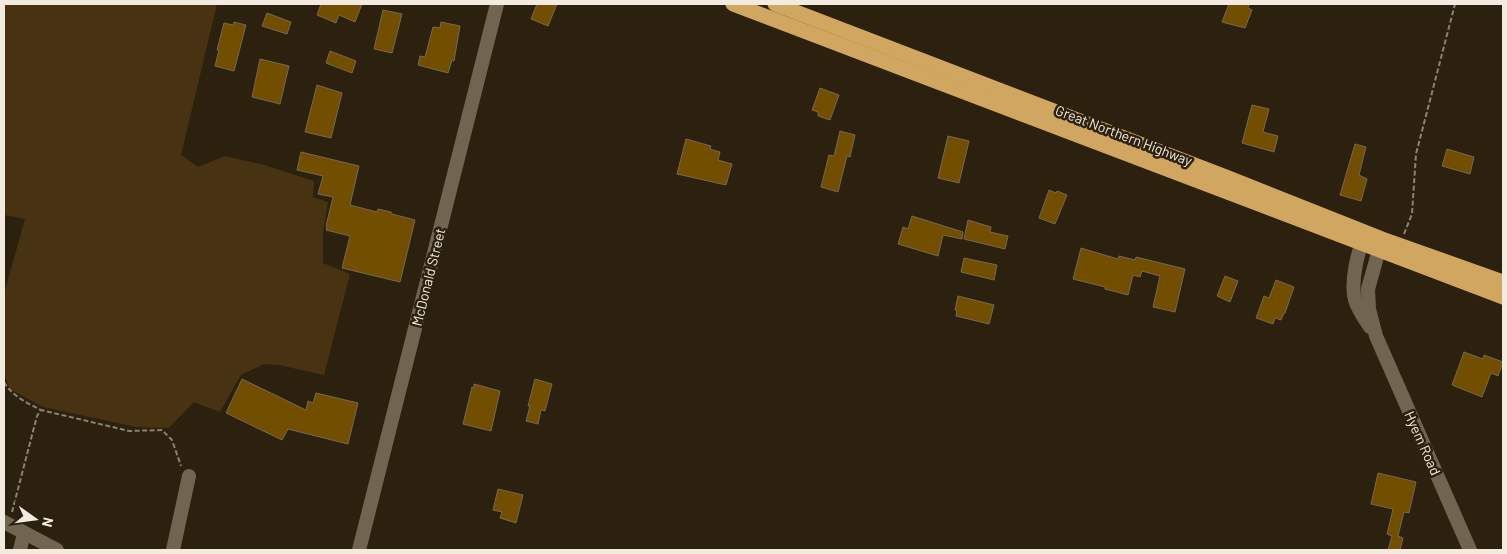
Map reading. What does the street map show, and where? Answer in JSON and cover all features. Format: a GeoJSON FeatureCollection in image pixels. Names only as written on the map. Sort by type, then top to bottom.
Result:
{"type":"FeatureCollection","features":[{"type":"Feature","properties":{"kind":"highway","name":"Great Northern Highway"},"geometry":{"type":"LineString","coordinates":[[732,4],[1380,244],[1503,297]]}},
{"type":"Feature","properties":{"kind":"highway","name":"Great Northern Highway"},"geometry":{"type":"LineString","coordinates":[[775,4],[1217,173],[1364,238]]}},
{"type":"Feature","properties":{"kind":"highway","name":"Great Northern Highway"},"geometry":{"type":"LineString","coordinates":[[1380,244],[1400,245],[1503,282]]}},
{"type":"Feature","properties":{"kind":"street","name":"McDonald Street"},"geometry":{"type":"LineString","coordinates":[[359,550],[496,4]]}},
{"type":"Feature","properties":{"kind":"street","name":"Hyem Road"},"geometry":{"type":"LineString","coordinates":[[1364,238],[1356,260],[1354,297],[1360,313],[1376,336]]}},
{"type":"Feature","properties":{"kind":"street","name":"Hyem Road"},"geometry":{"type":"LineString","coordinates":[[1380,244],[1368,289],[1369,309],[1376,336],[1470,550]]}},
{"type":"Feature","properties":{"kind":"street"},"geometry":{"type":"LineString","coordinates":[[173,550],[189,476]]}},
{"type":"Feature","properties":{"kind":"street"},"geometry":{"type":"LineString","coordinates":[[6,523],[57,550]]}},
{"type":"Feature","properties":{"kind":"street"},"geometry":{"type":"LineString","coordinates":[[20,550],[24,533]]}},
{"type":"Feature","properties":{"kind":"path"},"geometry":{"type":"LineString","coordinates":[[1400,245],[1412,214],[1416,154],[1455,4]]}},
{"type":"Feature","properties":{"kind":"path"},"geometry":{"type":"LineString","coordinates":[[4,382],[13,393],[41,410],[129,431],[162,430],[172,440],[180,464],[189,476]]}},
{"type":"Feature","properties":{"kind":"path"},"geometry":{"type":"LineString","coordinates":[[6,523],[37,416],[41,410]]}},
{"type":"Feature","properties":{"kind":"shaded area"},"geometry":{"type":"Polygon","coordinates":[[[4,4],[217,4],[181,155],[198,167],[225,156],[264,165],[314,181],[313,197],[328,202],[323,233],[323,263],[350,274],[324,375],[279,365],[264,364],[241,375],[220,412],[194,402],[169,428],[136,427],[43,407],[10,389],[4,375],[4,294],[25,219],[4,215],[4,4]]]}},
{"type":"Feature","properties":{"kind":"building"},"geometry":{"type":"Polygon","coordinates":[[[321,4],[362,4],[355,22],[339,15],[336,23],[317,15],[321,4]]]}},
{"type":"Feature","properties":{"kind":"building"},"geometry":{"type":"Polygon","coordinates":[[[537,4],[557,4],[548,26],[531,19],[537,4]]]}},
{"type":"Feature","properties":{"kind":"building"},"geometry":{"type":"Polygon","coordinates":[[[1229,4],[1249,4],[1248,8],[1252,10],[1245,28],[1222,22],[1229,4]]]}},
{"type":"Feature","properties":{"kind":"building"},"geometry":{"type":"Polygon","coordinates":[[[383,10],[402,14],[392,53],[374,49],[383,10]]]}},
{"type":"Feature","properties":{"kind":"building"},"geometry":{"type":"Polygon","coordinates":[[[267,13],[291,22],[287,34],[262,26],[267,13]]]}},
{"type":"Feature","properties":{"kind":"building"},"geometry":{"type":"Polygon","coordinates":[[[234,22],[246,25],[234,71],[215,66],[224,23],[233,25],[234,22]]]}},
{"type":"Feature","properties":{"kind":"building"},"geometry":{"type":"Polygon","coordinates":[[[441,22],[460,26],[454,61],[452,60],[448,73],[418,65],[420,56],[425,57],[433,27],[440,28],[441,22]]]}},
{"type":"Feature","properties":{"kind":"building"},"geometry":{"type":"Polygon","coordinates":[[[330,51],[356,61],[352,73],[326,63],[330,51]]]}},
{"type":"Feature","properties":{"kind":"building"},"geometry":{"type":"Polygon","coordinates":[[[260,59],[289,66],[280,104],[252,97],[260,59]]]}},
{"type":"Feature","properties":{"kind":"building"},"geometry":{"type":"Polygon","coordinates":[[[317,85],[342,93],[331,138],[305,132],[317,85]]]}},
{"type":"Feature","properties":{"kind":"building"},"geometry":{"type":"Polygon","coordinates":[[[820,88],[839,95],[830,120],[818,116],[818,112],[812,110],[820,88]]]}},
{"type":"Feature","properties":{"kind":"building"},"geometry":{"type":"Polygon","coordinates":[[[1252,105],[1269,109],[1263,132],[1278,136],[1274,152],[1242,143],[1252,105]]]}},
{"type":"Feature","properties":{"kind":"building"},"geometry":{"type":"Polygon","coordinates":[[[840,131],[855,135],[850,157],[847,156],[838,192],[821,187],[829,155],[834,156],[840,131]]]}},
{"type":"Feature","properties":{"kind":"building"},"geometry":{"type":"Polygon","coordinates":[[[948,136],[969,141],[959,183],[938,178],[948,136]]]}},
{"type":"Feature","properties":{"kind":"building"},"geometry":{"type":"Polygon","coordinates":[[[686,139],[711,146],[710,149],[720,152],[718,160],[732,164],[726,185],[677,174],[686,139]]]}},
{"type":"Feature","properties":{"kind":"building"},"geometry":{"type":"Polygon","coordinates":[[[1355,144],[1366,147],[1359,175],[1367,179],[1361,201],[1340,195],[1355,144]]]}},
{"type":"Feature","properties":{"kind":"building"},"geometry":{"type":"Polygon","coordinates":[[[1447,149],[1474,157],[1470,174],[1442,166],[1447,149]]]}},
{"type":"Feature","properties":{"kind":"building"},"geometry":{"type":"Polygon","coordinates":[[[301,152],[359,166],[350,205],[377,212],[378,209],[391,212],[392,214],[415,220],[400,282],[342,268],[350,236],[326,230],[333,197],[318,194],[323,176],[297,170],[301,152]]]}},
{"type":"Feature","properties":{"kind":"building"},"geometry":{"type":"Polygon","coordinates":[[[1049,190],[1067,195],[1055,224],[1039,218],[1049,190]]]}},
{"type":"Feature","properties":{"kind":"building"},"geometry":{"type":"Polygon","coordinates":[[[912,216],[963,232],[962,239],[943,235],[938,256],[898,244],[903,227],[908,229],[912,216]]]}},
{"type":"Feature","properties":{"kind":"building"},"geometry":{"type":"Polygon","coordinates":[[[968,220],[991,227],[990,232],[1008,236],[1005,249],[964,239],[968,220]]]}},
{"type":"Feature","properties":{"kind":"building"},"geometry":{"type":"Polygon","coordinates":[[[1081,248],[1118,259],[1119,256],[1135,260],[1136,257],[1185,269],[1175,312],[1153,307],[1160,276],[1142,271],[1140,277],[1133,275],[1128,295],[1073,279],[1081,248]]]}},
{"type":"Feature","properties":{"kind":"building"},"geometry":{"type":"Polygon","coordinates":[[[964,258],[997,265],[994,280],[961,272],[964,258]]]}},
{"type":"Feature","properties":{"kind":"building"},"geometry":{"type":"Polygon","coordinates":[[[1225,276],[1238,281],[1230,302],[1217,296],[1225,276]]]}},
{"type":"Feature","properties":{"kind":"building"},"geometry":{"type":"Polygon","coordinates":[[[1276,280],[1294,287],[1285,313],[1281,320],[1275,318],[1273,324],[1256,318],[1264,296],[1269,298],[1276,280]]]}},
{"type":"Feature","properties":{"kind":"building"},"geometry":{"type":"Polygon","coordinates":[[[958,296],[994,305],[989,324],[956,316],[957,311],[955,310],[958,296]]]}},
{"type":"Feature","properties":{"kind":"building"},"geometry":{"type":"Polygon","coordinates":[[[1464,352],[1483,359],[1484,355],[1503,362],[1498,376],[1491,373],[1482,397],[1452,385],[1464,352]]]}},
{"type":"Feature","properties":{"kind":"building"},"geometry":{"type":"Polygon","coordinates":[[[242,379],[306,410],[308,401],[313,403],[316,393],[358,403],[348,444],[288,429],[282,440],[226,413],[242,379]]]}},
{"type":"Feature","properties":{"kind":"building"},"geometry":{"type":"Polygon","coordinates":[[[535,379],[552,384],[545,411],[541,410],[538,424],[526,421],[535,379]]]}},
{"type":"Feature","properties":{"kind":"building"},"geometry":{"type":"Polygon","coordinates":[[[474,384],[500,391],[491,431],[463,424],[474,384]]]}},
{"type":"Feature","properties":{"kind":"building"},"geometry":{"type":"Polygon","coordinates":[[[1378,473],[1416,482],[1409,513],[1404,512],[1398,536],[1403,538],[1400,550],[1388,550],[1392,536],[1387,534],[1393,509],[1371,504],[1378,473]]]}},
{"type":"Feature","properties":{"kind":"building"},"geometry":{"type":"Polygon","coordinates":[[[498,489],[523,495],[516,523],[500,518],[502,512],[493,510],[498,489]]]}}]}
